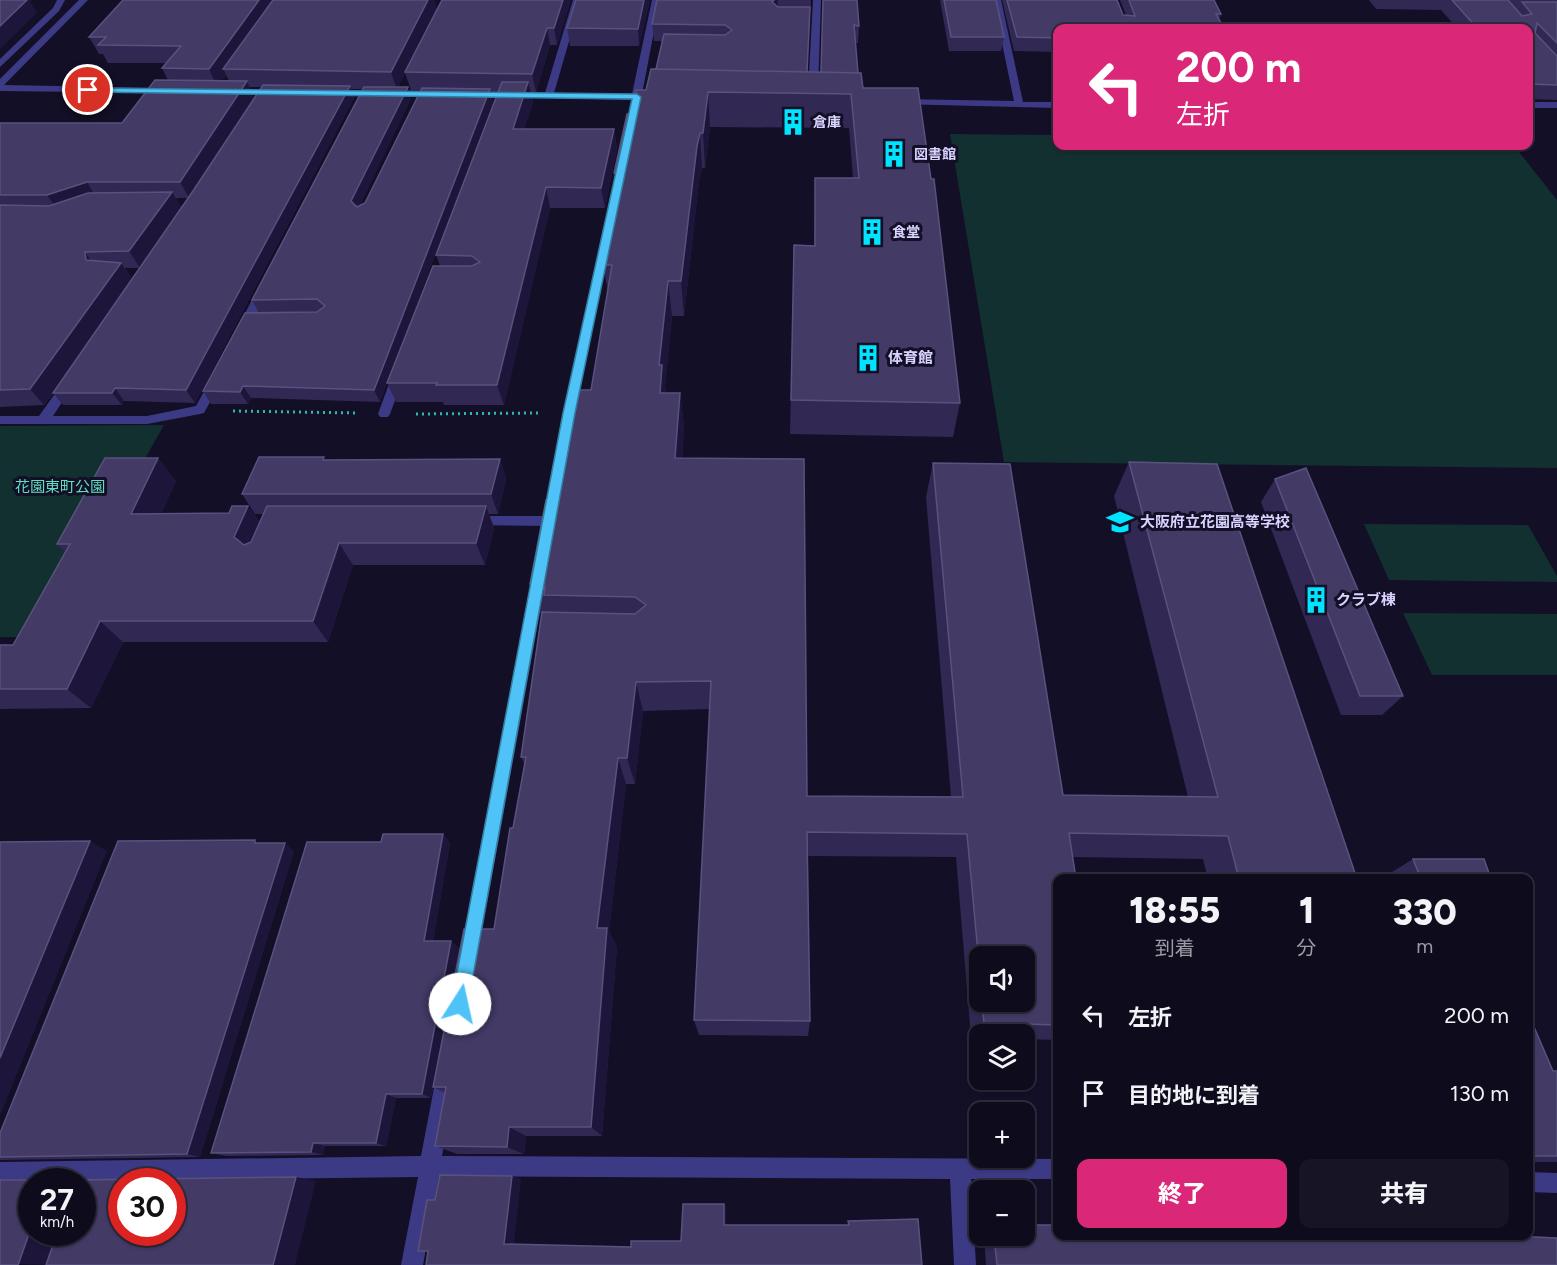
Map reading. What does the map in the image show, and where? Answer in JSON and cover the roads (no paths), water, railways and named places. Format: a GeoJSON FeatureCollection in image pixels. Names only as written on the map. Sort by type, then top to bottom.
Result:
{"type":"FeatureCollection","features":[{"type":"Feature","properties":{"kind":"street"},"geometry":{"type":"LineString","coordinates":[[0,64],[56,9],[61,0]]}},
{"type":"Feature","properties":{"kind":"street"},"geometry":{"type":"LineString","coordinates":[[0,86],[84,0]]}},
{"type":"Feature","properties":{"kind":"street"},"geometry":{"type":"LineString","coordinates":[[549,96],[577,0]]}},
{"type":"Feature","properties":{"kind":"street"},"geometry":{"type":"LineString","coordinates":[[632,120],[656,0]]}},
{"type":"Feature","properties":{"kind":"street"},"geometry":{"type":"LineString","coordinates":[[813,100],[812,19],[817,0]]}},
{"type":"Feature","properties":{"kind":"street"},"geometry":{"type":"LineString","coordinates":[[997,0],[1018,105]]}},
{"type":"Feature","properties":{"kind":"street"},"geometry":{"type":"LineString","coordinates":[[647,46],[658,46]]}},
{"type":"Feature","properties":{"kind":"street"},"geometry":{"type":"LineString","coordinates":[[401,94],[406,84]]}},
{"type":"Feature","properties":{"kind":"street"},"geometry":{"type":"LineString","coordinates":[[0,86],[173,91]]}},
{"type":"Feature","properties":{"kind":"street"},"geometry":{"type":"LineString","coordinates":[[319,93],[361,98],[401,94],[444,94]]}},
{"type":"Feature","properties":{"kind":"street"},"geometry":{"type":"LineString","coordinates":[[416,104],[421,94]]}},
{"type":"Feature","properties":{"kind":"street"},"geometry":{"type":"LineString","coordinates":[[456,94],[500,100],[549,96],[660,97]]}},
{"type":"Feature","properties":{"kind":"street"},"geometry":{"type":"LineString","coordinates":[[801,99],[825,100]]}},
{"type":"Feature","properties":{"kind":"street"},"geometry":{"type":"LineString","coordinates":[[893,102],[1053,105]]}},
{"type":"Feature","properties":{"kind":"street"},"geometry":{"type":"LineString","coordinates":[[1533,105],[1557,105]]}},
{"type":"Feature","properties":{"kind":"street"},"geometry":{"type":"LineString","coordinates":[[454,521],[549,527],[569,413],[619,179]]}},
{"type":"Feature","properties":{"kind":"street"},"geometry":{"type":"LineString","coordinates":[[238,339],[254,319],[270,278]]}},
{"type":"Feature","properties":{"kind":"street"},"geometry":{"type":"LineString","coordinates":[[384,414],[404,358]]}},
{"type":"Feature","properties":{"kind":"street"},"geometry":{"type":"LineString","coordinates":[[0,420],[147,420],[200,410],[221,369]]}},
{"type":"Feature","properties":{"kind":"street"},"geometry":{"type":"LineString","coordinates":[[43,420],[76,371]]}},
{"type":"Feature","properties":{"kind":"street"},"geometry":{"type":"LineString","coordinates":[[468,958],[541,567]]}},
{"type":"Feature","properties":{"kind":"street"},"geometry":{"type":"LineString","coordinates":[[412,1265],[449,1062]]}},
{"type":"Feature","properties":{"kind":"street"},"geometry":{"type":"LineString","coordinates":[[209,1169],[216,1146]]}},
{"type":"Feature","properties":{"kind":"street"},"geometry":{"type":"LineString","coordinates":[[0,1172],[430,1166],[1053,1169]]}},
{"type":"Feature","properties":{"kind":"street"},"geometry":{"type":"LineString","coordinates":[[960,1167],[965,1265]]}},
{"type":"Feature","properties":{"kind":"street"},"geometry":{"type":"LineString","coordinates":[[96,1176],[98,1171]]}},
{"type":"Feature","properties":{"kind":"street"},"geometry":{"type":"LineString","coordinates":[[1533,1182],[1557,1183]]}},
{"type":"Feature","properties":{"kind":"place","name":"倉庫"},"geometry":{"type":"Point","coordinates":[793,122]}},
{"type":"Feature","properties":{"kind":"place","name":"図書館"},"geometry":{"type":"Point","coordinates":[894,154]}},
{"type":"Feature","properties":{"kind":"place","name":"食堂"},"geometry":{"type":"Point","coordinates":[872,232]}},
{"type":"Feature","properties":{"kind":"place","name":"体育館"},"geometry":{"type":"Point","coordinates":[868,358]}},
{"type":"Feature","properties":{"kind":"place","name":"大阪府立花園高等学校"},"geometry":{"type":"Point","coordinates":[1120,522]}},
{"type":"Feature","properties":{"kind":"place","name":"クラブ棟"},"geometry":{"type":"Point","coordinates":[1316,600]}},
{"type":"Feature","properties":{"kind":"park label","name":"花園東町公園"},"geometry":{"type":"Point","coordinates":[60,487]}}]}
